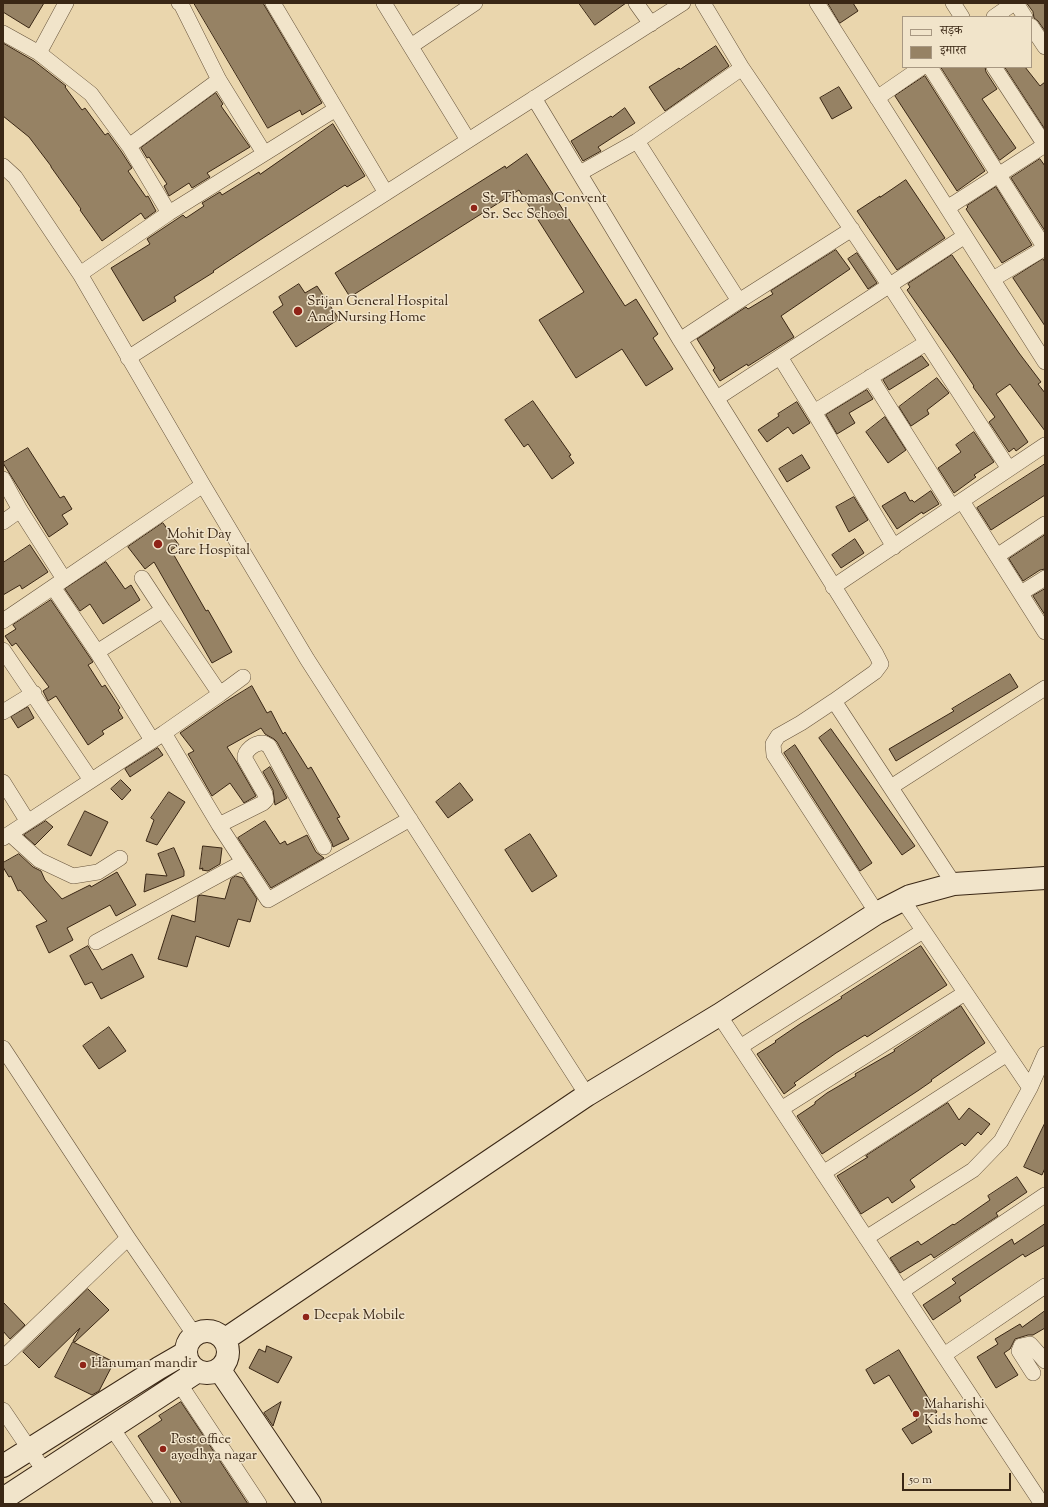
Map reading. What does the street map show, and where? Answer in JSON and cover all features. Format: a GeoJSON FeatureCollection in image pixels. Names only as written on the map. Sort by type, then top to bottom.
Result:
{"type":"FeatureCollection","features":[{"type":"Feature","properties":{"kind":"street"},"geometry":{"type":"LineString","coordinates":[[39,53],[66,3]]}},
{"type":"Feature","properties":{"kind":"street"},"geometry":{"type":"LineString","coordinates":[[179,3],[181,4],[219,80],[264,153]]}},
{"type":"Feature","properties":{"kind":"street"},"geometry":{"type":"LineString","coordinates":[[273,3],[386,193]]}},
{"type":"Feature","properties":{"kind":"street"},"geometry":{"type":"LineString","coordinates":[[384,3],[468,140]]}},
{"type":"Feature","properties":{"kind":"street"},"geometry":{"type":"LineString","coordinates":[[411,46],[475,3]]}},
{"type":"Feature","properties":{"kind":"street"},"geometry":{"type":"LineString","coordinates":[[636,3],[651,24]]}},
{"type":"Feature","properties":{"kind":"street"},"geometry":{"type":"LineString","coordinates":[[128,358],[683,3]]}},
{"type":"Feature","properties":{"kind":"street"},"geometry":{"type":"LineString","coordinates":[[703,3],[742,68],[890,286],[1009,469]]}},
{"type":"Feature","properties":{"kind":"street"},"geometry":{"type":"LineString","coordinates":[[817,3],[965,236],[1042,352]]}},
{"type":"Feature","properties":{"kind":"street"},"geometry":{"type":"LineString","coordinates":[[953,3],[961,16]]}},
{"type":"Feature","properties":{"kind":"street"},"geometry":{"type":"LineString","coordinates":[[996,16],[1015,3],[1024,16]]}},
{"type":"Feature","properties":{"kind":"street"},"geometry":{"type":"LineString","coordinates":[[1032,28],[1045,47]]}},
{"type":"Feature","properties":{"kind":"street"},"geometry":{"type":"LineString","coordinates":[[3,33],[39,53],[91,94],[129,146],[169,213]]}},
{"type":"Feature","properties":{"kind":"street"},"geometry":{"type":"LineString","coordinates":[[580,173],[637,141],[742,68]]}},
{"type":"Feature","properties":{"kind":"street"},"geometry":{"type":"LineString","coordinates":[[878,98],[921,68]]}},
{"type":"Feature","properties":{"kind":"street"},"geometry":{"type":"LineString","coordinates":[[931,68],[1045,248],[993,279]]}},
{"type":"Feature","properties":{"kind":"street"},"geometry":{"type":"LineString","coordinates":[[947,208],[1045,145],[995,68]]}},
{"type":"Feature","properties":{"kind":"street"},"geometry":{"type":"LineString","coordinates":[[129,146],[219,80]]}},
{"type":"Feature","properties":{"kind":"street"},"geometry":{"type":"LineString","coordinates":[[534,98],[680,340],[881,664],[875,672],[834,701],[801,724],[778,736],[773,744],[774,755],[877,912]]}},
{"type":"Feature","properties":{"kind":"street"},"geometry":{"type":"LineString","coordinates":[[80,274],[169,213],[336,109]]}},
{"type":"Feature","properties":{"kind":"street"},"geometry":{"type":"LineString","coordinates":[[637,141],[739,301]]}},
{"type":"Feature","properties":{"kind":"street"},"geometry":{"type":"LineString","coordinates":[[3,166],[15,177],[80,274],[203,485],[307,658],[587,1095]]}},
{"type":"Feature","properties":{"kind":"street"},"geometry":{"type":"LineString","coordinates":[[680,340],[852,229]]}},
{"type":"Feature","properties":{"kind":"street"},"geometry":{"type":"LineString","coordinates":[[717,398],[965,236]]}},
{"type":"Feature","properties":{"kind":"street"},"geometry":{"type":"LineString","coordinates":[[814,412],[926,342]]}},
{"type":"Feature","properties":{"kind":"street"},"geometry":{"type":"LineString","coordinates":[[780,357],[894,547]]}},
{"type":"Feature","properties":{"kind":"street"},"geometry":{"type":"LineString","coordinates":[[870,377],[957,504],[997,556],[1045,632]]}},
{"type":"Feature","properties":{"kind":"street"},"geometry":{"type":"LineString","coordinates":[[834,587],[1009,469],[1043,451]]}},
{"type":"Feature","properties":{"kind":"street"},"geometry":{"type":"LineString","coordinates":[[3,479],[58,583],[97,652],[219,824],[268,900],[410,819]]}},
{"type":"Feature","properties":{"kind":"street"},"geometry":{"type":"LineString","coordinates":[[3,622],[203,485]]}},
{"type":"Feature","properties":{"kind":"street"},"geometry":{"type":"LineString","coordinates":[[3,522],[20,510]]}},
{"type":"Feature","properties":{"kind":"street"},"geometry":{"type":"LineString","coordinates":[[997,556],[1045,524]]}},
{"type":"Feature","properties":{"kind":"street"},"geometry":{"type":"LineString","coordinates":[[142,578],[220,694]]}},
{"type":"Feature","properties":{"kind":"street"},"geometry":{"type":"LineString","coordinates":[[1021,593],[1045,578]]}},
{"type":"Feature","properties":{"kind":"street"},"geometry":{"type":"LineString","coordinates":[[97,652],[163,610]]}},
{"type":"Feature","properties":{"kind":"street"},"geometry":{"type":"LineString","coordinates":[[3,650],[34,693],[91,780]]}},
{"type":"Feature","properties":{"kind":"street"},"geometry":{"type":"LineString","coordinates":[[120,858],[98,872],[72,876],[39,860],[7,836],[158,736],[243,677]]}},
{"type":"Feature","properties":{"kind":"street"},"geometry":{"type":"LineString","coordinates":[[891,787],[1045,688]]}},
{"type":"Feature","properties":{"kind":"street"},"geometry":{"type":"LineString","coordinates":[[3,712],[34,693]]}},
{"type":"Feature","properties":{"kind":"street"},"geometry":{"type":"LineString","coordinates":[[834,701],[954,884]]}},
{"type":"Feature","properties":{"kind":"street"},"geometry":{"type":"LineString","coordinates":[[219,824],[263,803],[266,800],[265,794],[244,755],[247,750],[258,744],[264,743],[270,746],[324,847]]}},
{"type":"Feature","properties":{"kind":"street"},"geometry":{"type":"LineString","coordinates":[[3,782],[28,822]]}},
{"type":"Feature","properties":{"kind":"street"},"geometry":{"type":"LineString","coordinates":[[96,942],[243,862]]}},
{"type":"Feature","properties":{"kind":"street"},"geometry":{"type":"LineString","coordinates":[[224,1340],[587,1095],[719,1015],[877,912],[902,899],[954,884],[1045,878]]}},
{"type":"Feature","properties":{"kind":"street"},"geometry":{"type":"LineString","coordinates":[[902,899],[1030,1088]]}},
{"type":"Feature","properties":{"kind":"street"},"geometry":{"type":"LineString","coordinates":[[740,1047],[923,931]]}},
{"type":"Feature","properties":{"kind":"street"},"geometry":{"type":"LineString","coordinates":[[781,1109],[965,993]]}},
{"type":"Feature","properties":{"kind":"street"},"geometry":{"type":"LineString","coordinates":[[719,1015],[1042,1504]]}},
{"type":"Feature","properties":{"kind":"street"},"geometry":{"type":"LineString","coordinates":[[3,1048],[128,1238],[192,1353],[205,1373],[219,1369],[227,1358],[228,1352],[224,1340],[218,1334],[210,1331],[202,1331],[192,1353],[179,1383],[3,1499]]}},
{"type":"Feature","properties":{"kind":"street"},"geometry":{"type":"LineString","coordinates":[[823,1173],[1006,1054]]}},
{"type":"Feature","properties":{"kind":"street"},"geometry":{"type":"LineString","coordinates":[[866,1238],[973,1170],[1002,1141],[1030,1088],[1045,1054]]}},
{"type":"Feature","properties":{"kind":"street"},"geometry":{"type":"LineString","coordinates":[[902,1291],[1045,1195]]}},
{"type":"Feature","properties":{"kind":"street"},"geometry":{"type":"LineString","coordinates":[[3,1358],[128,1238]]}},
{"type":"Feature","properties":{"kind":"street"},"geometry":{"type":"LineString","coordinates":[[944,1355],[1045,1286]]}},
{"type":"Feature","properties":{"kind":"street"},"geometry":{"type":"LineString","coordinates":[[1034,1372],[1019,1351],[1021,1346],[1030,1344],[1045,1361]]}},
{"type":"Feature","properties":{"kind":"street"},"geometry":{"type":"LineString","coordinates":[[3,1466],[159,1368],[192,1353]]}},
{"type":"Feature","properties":{"kind":"street"},"geometry":{"type":"LineString","coordinates":[[219,1369],[310,1504]]}},
{"type":"Feature","properties":{"kind":"street"},"geometry":{"type":"LineString","coordinates":[[179,1383],[259,1504]]}},
{"type":"Feature","properties":{"kind":"street"},"geometry":{"type":"LineString","coordinates":[[3,1410],[45,1472]]}},
{"type":"Feature","properties":{"kind":"street"},"geometry":{"type":"LineString","coordinates":[[112,1428],[163,1504]]}},
{"type":"Feature","properties":{"kind":"building"},"geometry":{"type":"Polygon","coordinates":[[[3,3],[44,3],[29,28],[3,12],[3,3]]]}},
{"type":"Feature","properties":{"kind":"building"},"geometry":{"type":"Polygon","coordinates":[[[194,3],[263,3],[322,103],[302,115],[300,110],[268,128],[194,3]]]}},
{"type":"Feature","properties":{"kind":"building"},"geometry":{"type":"Polygon","coordinates":[[[579,3],[626,3],[595,25],[579,3]]]}},
{"type":"Feature","properties":{"kind":"building"},"geometry":{"type":"Polygon","coordinates":[[[828,3],[853,3],[858,11],[840,23],[828,3]]]}},
{"type":"Feature","properties":{"kind":"building"},"geometry":{"type":"Polygon","coordinates":[[[1027,3],[1045,3],[1045,31],[1034,18],[1033,12],[1027,3]]]}},
{"type":"Feature","properties":{"kind":"building"},"geometry":{"type":"Polygon","coordinates":[[[3,43],[34,61],[66,86],[65,87],[82,110],[85,108],[105,135],[108,133],[121,151],[132,168],[128,171],[146,197],[148,196],[156,211],[145,219],[141,213],[102,241],[51,166],[29,137],[3,116],[3,43]]]}},
{"type":"Feature","properties":{"kind":"building"},"geometry":{"type":"Polygon","coordinates":[[[716,46],[729,66],[665,111],[649,87],[716,46]]]}},
{"type":"Feature","properties":{"kind":"building"},"geometry":{"type":"Polygon","coordinates":[[[942,68],[985,68],[986,72],[997,89],[982,99],[1016,148],[1000,160],[942,68]]]}},
{"type":"Feature","properties":{"kind":"building"},"geometry":{"type":"Polygon","coordinates":[[[1006,68],[1026,68],[1040,86],[1045,82],[1045,129],[1006,68]]]}},
{"type":"Feature","properties":{"kind":"building"},"geometry":{"type":"Polygon","coordinates":[[[925,76],[985,171],[957,191],[895,96],[925,76]]]}},
{"type":"Feature","properties":{"kind":"building"},"geometry":{"type":"Polygon","coordinates":[[[839,87],[852,108],[832,119],[820,98],[839,87]]]}},
{"type":"Feature","properties":{"kind":"building"},"geometry":{"type":"Polygon","coordinates":[[[216,93],[223,104],[221,106],[250,147],[207,173],[210,177],[192,188],[189,183],[169,196],[164,186],[167,184],[149,157],[147,158],[141,148],[216,93]]]}},
{"type":"Feature","properties":{"kind":"building"},"geometry":{"type":"Polygon","coordinates":[[[625,108],[635,123],[598,147],[601,151],[583,161],[571,141],[625,108]]]}},
{"type":"Feature","properties":{"kind":"building"},"geometry":{"type":"Polygon","coordinates":[[[333,124],[365,176],[347,187],[345,185],[260,240],[213,271],[214,272],[174,297],[176,301],[143,321],[111,268],[150,244],[147,239],[183,215],[186,218],[204,206],[202,203],[220,192],[222,195],[259,172],[260,174],[333,124]]]}},
{"type":"Feature","properties":{"kind":"building"},"geometry":{"type":"Polygon","coordinates":[[[527,154],[625,306],[636,299],[658,334],[653,338],[673,369],[646,386],[622,349],[576,378],[539,320],[584,292],[519,190],[350,297],[335,273],[505,166],[506,168],[527,154]]]}},
{"type":"Feature","properties":{"kind":"building"},"geometry":{"type":"Polygon","coordinates":[[[1040,159],[1045,166],[1045,231],[1011,178],[1040,159]]]}},
{"type":"Feature","properties":{"kind":"building"},"geometry":{"type":"Polygon","coordinates":[[[906,180],[945,238],[897,270],[857,211],[906,180]]]}},
{"type":"Feature","properties":{"kind":"building"},"geometry":{"type":"Polygon","coordinates":[[[996,187],[1032,245],[1002,263],[966,209],[968,207],[967,206],[996,187]]]}},
{"type":"Feature","properties":{"kind":"building"},"geometry":{"type":"Polygon","coordinates":[[[836,250],[850,269],[781,316],[794,337],[748,366],[747,364],[720,381],[713,370],[715,368],[697,339],[746,307],[748,309],[773,294],[771,291],[836,250]]]}},
{"type":"Feature","properties":{"kind":"building"},"geometry":{"type":"Polygon","coordinates":[[[857,253],[877,283],[868,289],[848,259],[857,253]]]}},
{"type":"Feature","properties":{"kind":"building"},"geometry":{"type":"Polygon","coordinates":[[[952,255],[1019,353],[1041,382],[1038,384],[1045,393],[1045,431],[1010,384],[996,394],[1028,442],[1016,451],[1014,448],[1009,452],[989,422],[995,417],[907,290],[910,287],[908,284],[952,255]]]}},
{"type":"Feature","properties":{"kind":"building"},"geometry":{"type":"Polygon","coordinates":[[[1043,259],[1045,262],[1045,326],[1013,278],[1043,259]]]}},
{"type":"Feature","properties":{"kind":"building"},"geometry":{"type":"Polygon","coordinates":[[[299,284],[305,293],[317,286],[339,319],[296,347],[273,312],[283,305],[279,297],[299,284]]]}},
{"type":"Feature","properties":{"kind":"building"},"geometry":{"type":"Polygon","coordinates":[[[922,356],[929,365],[889,390],[883,380],[922,356]]]}},
{"type":"Feature","properties":{"kind":"building"},"geometry":{"type":"Polygon","coordinates":[[[937,378],[949,393],[927,410],[929,414],[911,426],[899,407],[937,378]]]}},
{"type":"Feature","properties":{"kind":"building"},"geometry":{"type":"Polygon","coordinates":[[[867,390],[873,399],[849,413],[855,423],[837,434],[826,415],[867,390]]]}},
{"type":"Feature","properties":{"kind":"building"},"geometry":{"type":"Polygon","coordinates":[[[533,401],[571,455],[569,456],[574,463],[552,479],[528,444],[524,447],[505,420],[533,401]]]}},
{"type":"Feature","properties":{"kind":"building"},"geometry":{"type":"Polygon","coordinates":[[[797,402],[810,423],[793,434],[788,427],[767,442],[758,430],[779,416],[778,414],[797,402]]]}},
{"type":"Feature","properties":{"kind":"building"},"geometry":{"type":"Polygon","coordinates":[[[885,417],[906,450],[888,463],[866,432],[885,417]]]}},
{"type":"Feature","properties":{"kind":"building"},"geometry":{"type":"Polygon","coordinates":[[[974,432],[994,462],[974,475],[976,477],[954,493],[938,468],[961,452],[956,445],[974,432]]]}},
{"type":"Feature","properties":{"kind":"building"},"geometry":{"type":"Polygon","coordinates":[[[28,448],[60,498],[64,496],[72,509],[62,515],[68,524],[49,537],[3,463],[28,448]]]}},
{"type":"Feature","properties":{"kind":"building"},"geometry":{"type":"Polygon","coordinates":[[[802,455],[810,468],[787,482],[779,469],[802,455]]]}},
{"type":"Feature","properties":{"kind":"building"},"geometry":{"type":"Polygon","coordinates":[[[1045,464],[1045,495],[991,530],[977,508],[1045,464]]]}},
{"type":"Feature","properties":{"kind":"building"},"geometry":{"type":"Polygon","coordinates":[[[931,491],[939,504],[923,514],[922,512],[897,529],[882,506],[905,492],[910,501],[912,500],[914,502],[931,491]]]}},
{"type":"Feature","properties":{"kind":"building"},"geometry":{"type":"Polygon","coordinates":[[[854,497],[868,520],[849,532],[836,507],[854,497]]]}},
{"type":"Feature","properties":{"kind":"building"},"geometry":{"type":"Polygon","coordinates":[[[163,523],[179,545],[171,550],[206,611],[208,610],[232,652],[212,663],[154,562],[145,569],[128,547],[163,523]]]}},
{"type":"Feature","properties":{"kind":"building"},"geometry":{"type":"Polygon","coordinates":[[[1045,535],[1045,569],[1040,570],[1023,581],[1009,559],[1045,535]]]}},
{"type":"Feature","properties":{"kind":"building"},"geometry":{"type":"Polygon","coordinates":[[[855,539],[864,553],[841,568],[832,555],[855,539]]]}},
{"type":"Feature","properties":{"kind":"building"},"geometry":{"type":"Polygon","coordinates":[[[30,545],[48,572],[22,589],[20,585],[3,595],[3,563],[30,545]]]}},
{"type":"Feature","properties":{"kind":"building"},"geometry":{"type":"Polygon","coordinates":[[[106,562],[125,589],[131,585],[140,600],[103,624],[90,604],[80,611],[65,589],[106,562]]]}},
{"type":"Feature","properties":{"kind":"building"},"geometry":{"type":"Polygon","coordinates":[[[1045,589],[1045,615],[1033,596],[1045,589]]]}},
{"type":"Feature","properties":{"kind":"building"},"geometry":{"type":"Polygon","coordinates":[[[51,600],[93,662],[88,665],[102,687],[105,685],[120,708],[118,710],[123,718],[102,731],[104,734],[88,745],[56,696],[48,701],[43,691],[49,687],[16,643],[12,646],[5,636],[16,629],[13,625],[51,600]]]}},
{"type":"Feature","properties":{"kind":"building"},"geometry":{"type":"Polygon","coordinates":[[[1010,674],[1018,687],[896,761],[889,749],[954,711],[952,709],[1010,674]]]}},
{"type":"Feature","properties":{"kind":"building"},"geometry":{"type":"Polygon","coordinates":[[[252,686],[267,713],[271,711],[283,734],[285,732],[308,769],[311,767],[340,817],[337,818],[349,839],[333,847],[277,742],[265,734],[261,728],[227,747],[256,796],[244,803],[230,783],[212,796],[188,754],[194,751],[180,733],[225,702],[252,686]]]}},
{"type":"Feature","properties":{"kind":"building"},"geometry":{"type":"Polygon","coordinates":[[[28,707],[34,718],[18,728],[11,717],[28,707]]]}},
{"type":"Feature","properties":{"kind":"building"},"geometry":{"type":"Polygon","coordinates":[[[831,729],[915,846],[902,855],[819,738],[831,729]]]}},
{"type":"Feature","properties":{"kind":"building"},"geometry":{"type":"Polygon","coordinates":[[[795,745],[872,863],[860,871],[784,753],[795,745]]]}},
{"type":"Feature","properties":{"kind":"building"},"geometry":{"type":"Polygon","coordinates":[[[158,748],[163,755],[130,777],[125,769],[158,748]]]}},
{"type":"Feature","properties":{"kind":"building"},"geometry":{"type":"Polygon","coordinates":[[[270,767],[287,798],[275,805],[273,790],[263,772],[270,767]]]}},
{"type":"Feature","properties":{"kind":"building"},"geometry":{"type":"Polygon","coordinates":[[[121,780],[131,790],[122,800],[111,789],[121,780]]]}},
{"type":"Feature","properties":{"kind":"building"},"geometry":{"type":"Polygon","coordinates":[[[460,783],[473,800],[448,818],[436,802],[460,783]]]}},
{"type":"Feature","properties":{"kind":"building"},"geometry":{"type":"Polygon","coordinates":[[[169,792],[185,802],[157,845],[146,841],[154,820],[151,818],[169,792]]]}},
{"type":"Feature","properties":{"kind":"building"},"geometry":{"type":"Polygon","coordinates":[[[85,811],[108,822],[91,856],[68,845],[85,811]]]}},
{"type":"Feature","properties":{"kind":"building"},"geometry":{"type":"Polygon","coordinates":[[[46,821],[53,827],[35,845],[24,835],[46,821]]]}},
{"type":"Feature","properties":{"kind":"building"},"geometry":{"type":"Polygon","coordinates":[[[265,821],[280,844],[285,841],[287,845],[307,835],[316,852],[324,858],[271,888],[238,838],[265,821]]]}},
{"type":"Feature","properties":{"kind":"building"},"geometry":{"type":"Polygon","coordinates":[[[530,834],[557,876],[532,892],[505,850],[530,834]]]}},
{"type":"Feature","properties":{"kind":"building"},"geometry":{"type":"Polygon","coordinates":[[[203,846],[222,848],[220,864],[208,871],[202,870],[203,868],[200,869],[203,846]]]}},
{"type":"Feature","properties":{"kind":"building"},"geometry":{"type":"Polygon","coordinates":[[[174,848],[184,871],[184,876],[144,892],[146,874],[167,876],[158,854],[174,848]]]}},
{"type":"Feature","properties":{"kind":"building"},"geometry":{"type":"Polygon","coordinates":[[[19,854],[33,867],[41,871],[45,880],[62,899],[90,885],[91,887],[117,872],[136,905],[116,916],[110,905],[67,928],[73,940],[49,953],[36,926],[47,921],[20,890],[18,891],[11,876],[9,877],[3,867],[3,863],[19,854]]]}},
{"type":"Feature","properties":{"kind":"building"},"geometry":{"type":"Polygon","coordinates":[[[236,876],[243,878],[257,899],[250,922],[238,919],[229,947],[196,936],[187,967],[158,959],[172,915],[195,922],[198,896],[201,895],[225,899],[231,879],[236,876]]]}},
{"type":"Feature","properties":{"kind":"building"},"geometry":{"type":"Polygon","coordinates":[[[88,946],[102,970],[132,954],[144,977],[101,999],[92,982],[85,985],[70,956],[88,946]]]}},
{"type":"Feature","properties":{"kind":"building"},"geometry":{"type":"Polygon","coordinates":[[[921,946],[947,985],[867,1037],[865,1035],[836,1053],[794,1083],[796,1085],[784,1094],[757,1054],[800,1024],[842,998],[841,997],[921,946]]]}},
{"type":"Feature","properties":{"kind":"building"},"geometry":{"type":"Polygon","coordinates":[[[961,1006],[985,1043],[919,1090],[822,1154],[797,1116],[815,1104],[815,1102],[827,1093],[856,1076],[855,1074],[895,1051],[894,1050],[961,1006]]]}},
{"type":"Feature","properties":{"kind":"building"},"geometry":{"type":"Polygon","coordinates":[[[109,1027],[126,1051],[99,1069],[83,1046],[109,1027]]]}},
{"type":"Feature","properties":{"kind":"building"},"geometry":{"type":"Polygon","coordinates":[[[948,1103],[959,1120],[969,1108],[990,1124],[981,1135],[978,1132],[965,1146],[962,1143],[910,1180],[915,1187],[892,1203],[888,1197],[861,1214],[837,1176],[948,1103]]]}},
{"type":"Feature","properties":{"kind":"building"},"geometry":{"type":"Polygon","coordinates":[[[1045,1123],[1045,1168],[1042,1175],[1024,1167],[1045,1123]]]}},
{"type":"Feature","properties":{"kind":"building"},"geometry":{"type":"Polygon","coordinates":[[[1017,1177],[1027,1192],[996,1213],[998,1216],[934,1258],[931,1254],[900,1273],[890,1258],[918,1241],[921,1245],[953,1224],[954,1225],[990,1200],[988,1196],[1017,1177]]]}},
{"type":"Feature","properties":{"kind":"building"},"geometry":{"type":"Polygon","coordinates":[[[1045,1224],[1045,1245],[1025,1257],[1023,1254],[990,1276],[959,1297],[961,1301],[933,1320],[923,1305],[956,1283],[952,1279],[1012,1239],[1014,1244],[1045,1224]]]}},
{"type":"Feature","properties":{"kind":"building"},"geometry":{"type":"Polygon","coordinates":[[[88,1289],[109,1310],[75,1342],[73,1341],[80,1328],[39,1368],[23,1352],[88,1289]]]}},
{"type":"Feature","properties":{"kind":"building"},"geometry":{"type":"Polygon","coordinates":[[[3,1302],[25,1325],[10,1339],[3,1331],[3,1302]]]}},
{"type":"Feature","properties":{"kind":"building"},"geometry":{"type":"Polygon","coordinates":[[[1045,1311],[1045,1328],[1033,1335],[1015,1339],[1010,1349],[1004,1353],[1018,1375],[996,1388],[977,1357],[998,1344],[995,1339],[1020,1324],[1022,1327],[1045,1311]]]}},
{"type":"Feature","properties":{"kind":"building"},"geometry":{"type":"Polygon","coordinates":[[[73,1342],[114,1362],[99,1391],[92,1395],[55,1377],[73,1342]]]}},
{"type":"Feature","properties":{"kind":"building"},"geometry":{"type":"Polygon","coordinates":[[[267,1346],[292,1357],[278,1383],[249,1368],[259,1349],[265,1352],[267,1346]]]}},
{"type":"Feature","properties":{"kind":"building"},"geometry":{"type":"Polygon","coordinates":[[[899,1350],[937,1412],[925,1420],[932,1432],[912,1444],[902,1429],[917,1420],[889,1375],[874,1384],[866,1370],[899,1350]]]}},
{"type":"Feature","properties":{"kind":"building"},"geometry":{"type":"Polygon","coordinates":[[[181,1402],[248,1504],[182,1504],[138,1436],[162,1420],[159,1416],[181,1402]]]}},
{"type":"Feature","properties":{"kind":"building"},"geometry":{"type":"Polygon","coordinates":[[[281,1402],[273,1426],[264,1413],[281,1402]]]}},
{"type":"Feature","properties":{"kind":"place","name":"St. Thomas Convent Sr. Sec School"},"geometry":{"type":"Point","coordinates":[474,208]}},
{"type":"Feature","properties":{"kind":"place","name":"Srijan General Hospital And Nursing Home"},"geometry":{"type":"Point","coordinates":[298,311]}},
{"type":"Feature","properties":{"kind":"place","name":"Mohit Day Care Hospital"},"geometry":{"type":"Point","coordinates":[158,544]}},
{"type":"Feature","properties":{"kind":"place","name":"Deepak Mobile"},"geometry":{"type":"Point","coordinates":[306,1317]}},
{"type":"Feature","properties":{"kind":"place","name":"Hanuman mandir"},"geometry":{"type":"Point","coordinates":[83,1365]}},
{"type":"Feature","properties":{"kind":"place","name":"Maharishi Kids home"},"geometry":{"type":"Point","coordinates":[916,1414]}},
{"type":"Feature","properties":{"kind":"place","name":"Post office ayodhya nagar"},"geometry":{"type":"Point","coordinates":[163,1449]}}]}
